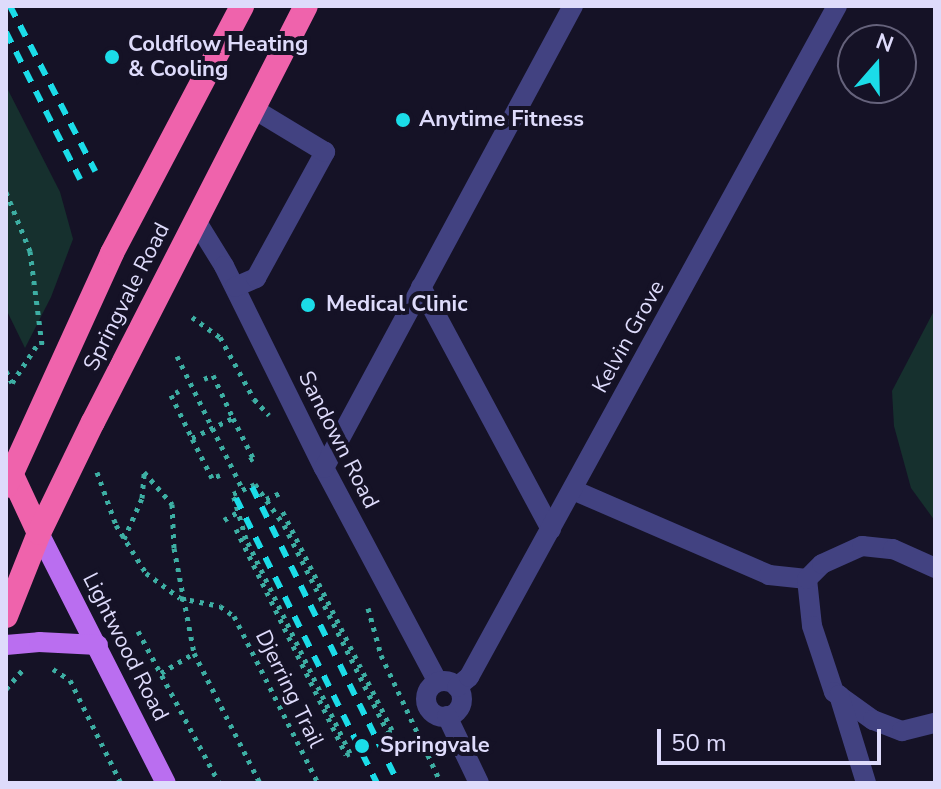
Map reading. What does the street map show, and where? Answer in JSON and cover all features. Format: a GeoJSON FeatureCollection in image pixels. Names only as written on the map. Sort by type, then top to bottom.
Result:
{"type":"FeatureCollection","features":[{"type":"Feature","properties":{"kind":"highway","name":"Springvale Road"},"geometry":{"type":"LineString","coordinates":[[8,474],[132,214],[242,6]]}},
{"type":"Feature","properties":{"kind":"highway","name":"Springvale Road"},"geometry":{"type":"LineString","coordinates":[[6,616],[39,533],[83,441],[306,6]]}},
{"type":"Feature","properties":{"kind":"highway"},"geometry":{"type":"LineString","coordinates":[[8,474],[39,533]]}},
{"type":"Feature","properties":{"kind":"main road","name":"Lightwood Road"},"geometry":{"type":"LineString","coordinates":[[39,533],[98,645],[163,781]]}},
{"type":"Feature","properties":{"kind":"main road"},"geometry":{"type":"LineString","coordinates":[[6,645],[39,642],[98,645]]}},
{"type":"Feature","properties":{"kind":"street"},"geometry":{"type":"LineString","coordinates":[[324,468],[573,6]]}},
{"type":"Feature","properties":{"kind":"street","name":"Kelvin Grove"},"geometry":{"type":"LineString","coordinates":[[447,684],[469,677],[837,6]]}},
{"type":"Feature","properties":{"kind":"street"},"geometry":{"type":"LineString","coordinates":[[235,287],[256,278],[325,152],[252,108]]}},
{"type":"Feature","properties":{"kind":"street","name":"Sandown Road"},"geometry":{"type":"LineString","coordinates":[[195,219],[235,287],[324,468],[447,684]]}},
{"type":"Feature","properties":{"kind":"street"},"geometry":{"type":"LineString","coordinates":[[421,287],[551,529]]}},
{"type":"Feature","properties":{"kind":"street"},"geometry":{"type":"LineString","coordinates":[[573,490],[769,575],[807,579]]}},
{"type":"Feature","properties":{"kind":"street"},"geometry":{"type":"LineString","coordinates":[[807,579],[822,564],[862,546],[893,549],[935,568]]}},
{"type":"Feature","properties":{"kind":"street"},"geometry":{"type":"LineString","coordinates":[[807,579],[812,626],[834,692],[873,720],[902,731],[935,723]]}},
{"type":"Feature","properties":{"kind":"street"},"geometry":{"type":"LineString","coordinates":[[447,684],[461,704],[447,716],[432,713],[425,700],[427,692],[447,684]]}},
{"type":"Feature","properties":{"kind":"street"},"geometry":{"type":"LineString","coordinates":[[839,695],[866,783]]}},
{"type":"Feature","properties":{"kind":"street"},"geometry":{"type":"LineString","coordinates":[[447,716],[479,783]]}},
{"type":"Feature","properties":{"kind":"path"},"geometry":{"type":"LineString","coordinates":[[6,192],[30,251],[40,340],[56,378]]}},
{"type":"Feature","properties":{"kind":"path"},"geometry":{"type":"LineString","coordinates":[[192,317],[220,337],[254,399],[277,422]]}},
{"type":"Feature","properties":{"kind":"path"},"geometry":{"type":"LineString","coordinates":[[6,371],[12,383],[40,340]]}},
{"type":"Feature","properties":{"kind":"path"},"geometry":{"type":"LineString","coordinates":[[177,356],[243,490]]}},
{"type":"Feature","properties":{"kind":"path"},"geometry":{"type":"LineString","coordinates":[[204,379],[213,375],[253,458],[247,462]]}},
{"type":"Feature","properties":{"kind":"path"},"geometry":{"type":"LineString","coordinates":[[179,391],[171,395],[212,478],[220,475]]}},
{"type":"Feature","properties":{"kind":"path"},"geometry":{"type":"LineString","coordinates":[[192,438],[233,418]]}},
{"type":"Feature","properties":{"kind":"path","name":"Djerring Trail"},"geometry":{"type":"LineString","coordinates":[[83,441],[124,541],[146,573],[185,600],[220,606],[234,616],[318,783]]}},
{"type":"Feature","properties":{"kind":"path"},"geometry":{"type":"LineString","coordinates":[[124,541],[142,498],[144,472],[172,504],[174,548],[194,653],[260,783]]}},
{"type":"Feature","properties":{"kind":"path"},"geometry":{"type":"LineString","coordinates":[[236,529],[346,755],[350,753],[246,539],[233,494],[255,484],[284,525],[388,733],[392,730],[281,508]]}},
{"type":"Feature","properties":{"kind":"path"},"geometry":{"type":"LineString","coordinates":[[266,499],[280,493]]}},
{"type":"Feature","properties":{"kind":"path"},"geometry":{"type":"LineString","coordinates":[[224,520],[238,512]]}},
{"type":"Feature","properties":{"kind":"path"},"geometry":{"type":"LineString","coordinates":[[367,605],[381,655],[441,783]]}},
{"type":"Feature","properties":{"kind":"path"},"geometry":{"type":"LineString","coordinates":[[138,631],[219,783]]}},
{"type":"Feature","properties":{"kind":"path"},"geometry":{"type":"LineString","coordinates":[[161,673],[194,653]]}},
{"type":"Feature","properties":{"kind":"path"},"geometry":{"type":"LineString","coordinates":[[6,689],[29,664]]}},
{"type":"Feature","properties":{"kind":"path"},"geometry":{"type":"LineString","coordinates":[[45,668],[59,671],[70,680],[121,783]]}},
{"type":"Feature","properties":{"kind":"green space"},"geometry":{"type":"Polygon","coordinates":[[[6,86],[60,192],[73,239],[51,297],[25,348],[6,309],[6,86]]]}},
{"type":"Feature","properties":{"kind":"green space"},"geometry":{"type":"Polygon","coordinates":[[[935,309],[935,521],[911,488],[894,426],[892,391],[935,309]]]}},
{"type":"Feature","properties":{"kind":"railway"},"geometry":{"type":"LineString","coordinates":[[10,6],[95,171]]}},
{"type":"Feature","properties":{"kind":"railway"},"geometry":{"type":"LineString","coordinates":[[6,32],[80,179]]}},
{"type":"Feature","properties":{"kind":"railway"},"geometry":{"type":"LineString","coordinates":[[252,487],[398,783]]}},
{"type":"Feature","properties":{"kind":"railway"},"geometry":{"type":"LineString","coordinates":[[236,498],[377,783]]}},
{"type":"Feature","properties":{"kind":"place","name":"Coldflow Heating & Cooling"},"geometry":{"type":"Point","coordinates":[112,57]}},
{"type":"Feature","properties":{"kind":"place","name":"Anytime Fitness"},"geometry":{"type":"Point","coordinates":[403,120]}},
{"type":"Feature","properties":{"kind":"place","name":"Medical Clinic"},"geometry":{"type":"Point","coordinates":[308,305]}},
{"type":"Feature","properties":{"kind":"place","name":"Springvale"},"geometry":{"type":"Point","coordinates":[362,746]}}]}
